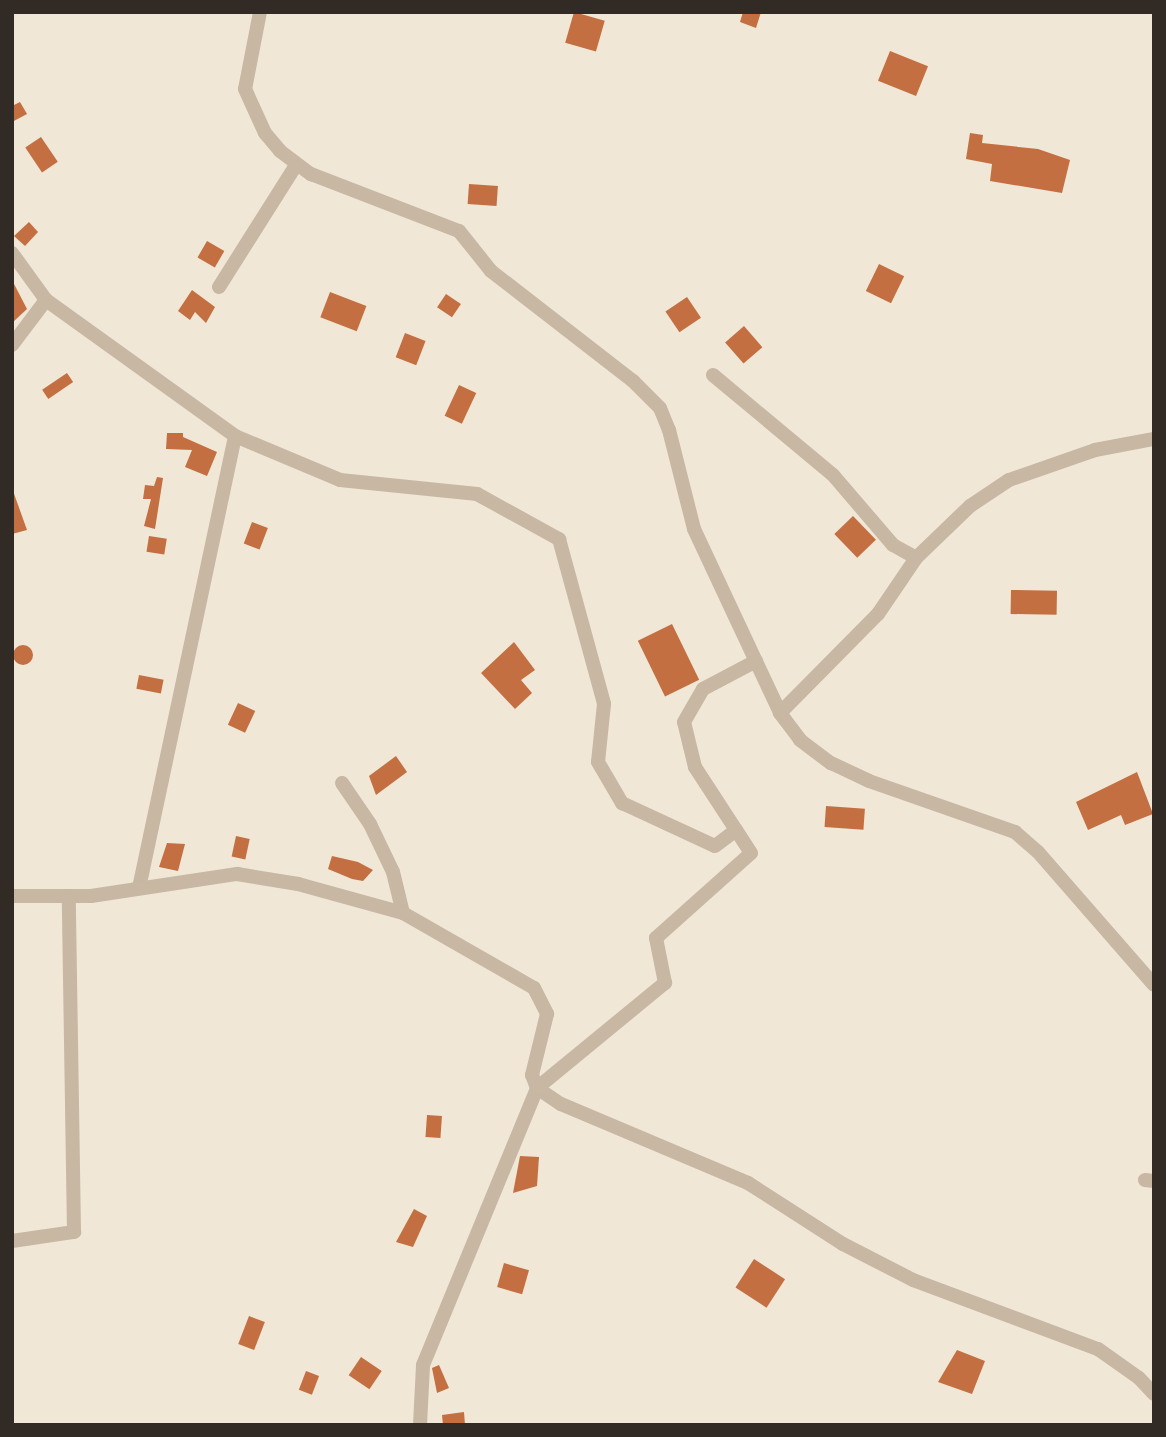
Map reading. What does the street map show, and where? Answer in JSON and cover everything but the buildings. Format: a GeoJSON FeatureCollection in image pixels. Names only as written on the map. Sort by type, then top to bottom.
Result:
{"type":"FeatureCollection","features":[{"type":"Feature","properties":{"kind":"street"},"geometry":{"type":"LineString","coordinates":[[260,12],[246,89],[265,133],[296,165],[459,231],[491,271],[648,394],[670,430],[694,529],[780,713],[800,740],[831,763],[1015,832],[1038,852],[1154,985]]}},
{"type":"Feature","properties":{"kind":"street"},"geometry":{"type":"LineString","coordinates":[[219,288],[296,165]]}},
{"type":"Feature","properties":{"kind":"street"},"geometry":{"type":"LineString","coordinates":[[12,253],[46,300],[235,436],[340,480],[477,494],[559,539],[604,704],[598,762],[622,803],[715,846],[736,830]]}},
{"type":"Feature","properties":{"kind":"street"},"geometry":{"type":"LineString","coordinates":[[12,345],[46,300]]}},
{"type":"Feature","properties":{"kind":"street"},"geometry":{"type":"LineString","coordinates":[[713,375],[833,475],[893,545],[916,558]]}},
{"type":"Feature","properties":{"kind":"street"},"geometry":{"type":"LineString","coordinates":[[139,888],[235,436]]}},
{"type":"Feature","properties":{"kind":"street"},"geometry":{"type":"LineString","coordinates":[[780,713],[877,614],[916,558],[970,506],[1009,480],[1073,456],[1154,439]]}},
{"type":"Feature","properties":{"kind":"street"},"geometry":{"type":"LineString","coordinates":[[420,1425],[424,1365],[537,1088],[664,983],[656,938],[751,853],[695,767],[684,722],[703,689],[757,661]]}},
{"type":"Feature","properties":{"kind":"street"},"geometry":{"type":"LineString","coordinates":[[342,782],[370,824],[393,872],[403,913]]}},
{"type":"Feature","properties":{"kind":"street"},"geometry":{"type":"LineString","coordinates":[[12,896],[69,896],[237,874],[298,884],[403,913],[534,988],[547,1014],[532,1068],[537,1088],[585,1118],[748,1183],[843,1244],[914,1280],[1098,1349],[1139,1378],[1154,1394]]}},
{"type":"Feature","properties":{"kind":"street"},"geometry":{"type":"LineString","coordinates":[[12,1241],[74,1233],[69,896]]}}]}
